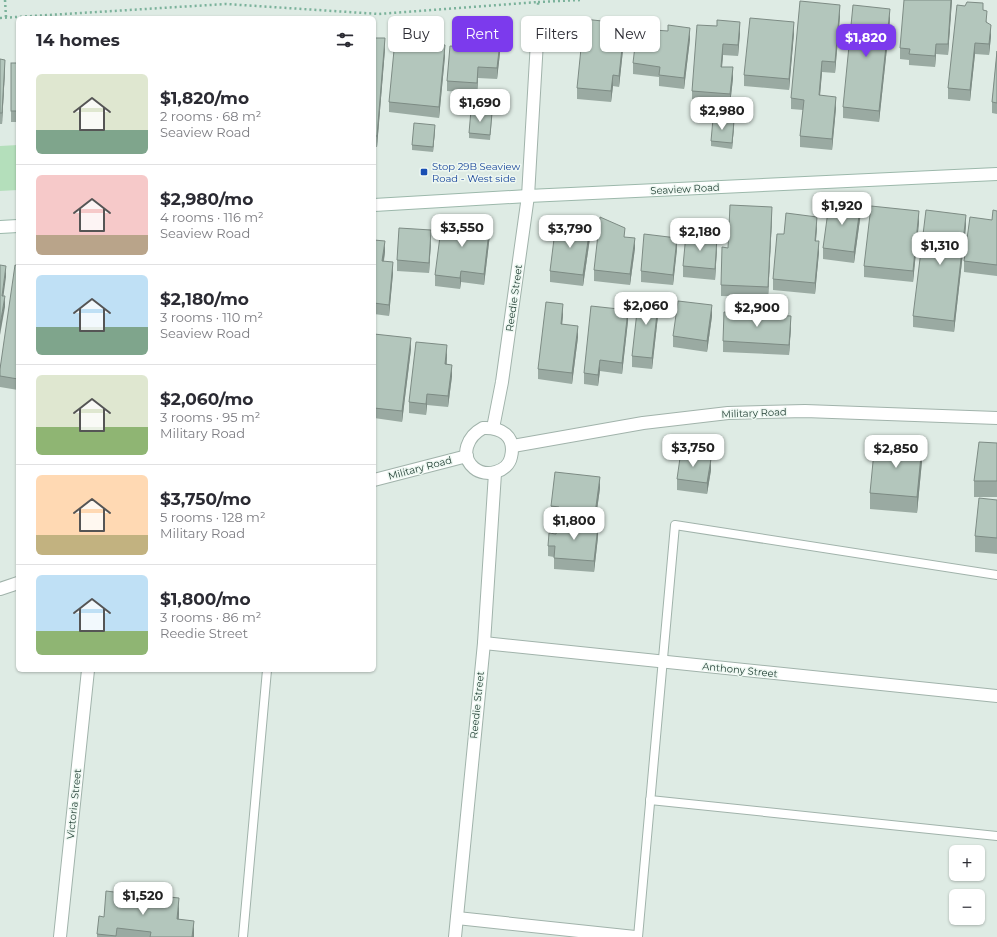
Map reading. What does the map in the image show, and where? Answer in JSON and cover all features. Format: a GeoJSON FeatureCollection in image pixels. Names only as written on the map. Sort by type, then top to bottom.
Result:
{"type":"FeatureCollection","features":[{"type":"Feature","properties":{"kind":"street","name":"Reedie Street"},"geometry":{"type":"LineString","coordinates":[[493,428],[502,382],[528,196],[536,52]]}},
{"type":"Feature","properties":{"kind":"street","name":"Seaview Road"},"geometry":{"type":"LineString","coordinates":[[376,205],[528,196],[997,174]]}},
{"type":"Feature","properties":{"kind":"street"},"geometry":{"type":"LineString","coordinates":[[0,227],[16,226]]}},
{"type":"Feature","properties":{"kind":"street","name":"Military Road"},"geometry":{"type":"LineString","coordinates":[[513,446],[643,423],[728,413],[805,411],[997,418]]}},
{"type":"Feature","properties":{"kind":"street"},"geometry":{"type":"LineString","coordinates":[[482,428],[493,428],[503,432],[508,437],[513,446],[511,458],[502,470],[495,473],[480,472],[474,468],[467,456],[468,442],[476,431],[482,428]]}},
{"type":"Feature","properties":{"kind":"street","name":"Military Road"},"geometry":{"type":"LineString","coordinates":[[376,479],[467,456]]}},
{"type":"Feature","properties":{"kind":"street","name":"Reedie Street"},"geometry":{"type":"LineString","coordinates":[[455,937],[484,643],[495,473]]}},
{"type":"Feature","properties":{"kind":"street"},"geometry":{"type":"LineString","coordinates":[[0,589],[16,584]]}},
{"type":"Feature","properties":{"kind":"street","name":"Anthony Street"},"geometry":{"type":"LineString","coordinates":[[484,643],[997,696]]}},
{"type":"Feature","properties":{"kind":"street","name":"Victoria Street"},"geometry":{"type":"LineString","coordinates":[[60,937],[88,672]]}},
{"type":"Feature","properties":{"kind":"street"},"geometry":{"type":"LineString","coordinates":[[456,918],[637,937]]}},
{"type":"Feature","properties":{"kind":"lane"},"geometry":{"type":"LineString","coordinates":[[637,937],[675,525],[997,575]]}},
{"type":"Feature","properties":{"kind":"lane"},"geometry":{"type":"LineString","coordinates":[[242,937],[267,672]]}},
{"type":"Feature","properties":{"kind":"lane"},"geometry":{"type":"LineString","coordinates":[[650,800],[997,836]]}},
{"type":"Feature","properties":{"kind":"path"},"geometry":{"type":"LineString","coordinates":[[5,0],[6,17]]}},
{"type":"Feature","properties":{"kind":"path"},"geometry":{"type":"LineString","coordinates":[[23,16],[226,4],[379,14],[581,0]]}},
{"type":"Feature","properties":{"kind":"path"},"geometry":{"type":"LineString","coordinates":[[538,2],[538,16]]}},
{"type":"Feature","properties":{"kind":"path"},"geometry":{"type":"LineString","coordinates":[[0,18],[16,16]]}},
{"type":"Feature","properties":{"kind":"green space"},"geometry":{"type":"Polygon","coordinates":[[[16,145],[16,190],[0,191],[0,146],[16,145]]]}},
{"type":"Feature","properties":{"kind":"building"},"geometry":{"type":"Polygon","coordinates":[[[904,0],[951,0],[948,44],[936,44],[935,56],[909,54],[910,49],[900,48],[904,0]]]}},
{"type":"Feature","properties":{"kind":"building"},"geometry":{"type":"Polygon","coordinates":[[[800,1],[840,5],[835,62],[822,61],[819,95],[836,97],[832,139],[800,136],[804,100],[791,98],[800,1]]]}},
{"type":"Feature","properties":{"kind":"building"},"geometry":{"type":"Polygon","coordinates":[[[967,2],[983,3],[983,10],[987,11],[986,22],[991,25],[989,44],[975,43],[970,90],[948,88],[957,5],[965,6],[967,2]]]}},
{"type":"Feature","properties":{"kind":"building"},"geometry":{"type":"Polygon","coordinates":[[[853,5],[890,9],[879,111],[843,107],[853,5]]]}},
{"type":"Feature","properties":{"kind":"building"},"geometry":{"type":"Polygon","coordinates":[[[750,18],[794,22],[789,79],[744,75],[750,18]]]}},
{"type":"Feature","properties":{"kind":"building"},"geometry":{"type":"Polygon","coordinates":[[[592,20],[600,21],[600,52],[622,52],[619,76],[613,75],[611,91],[577,88],[581,52],[592,52],[592,20]]]}},
{"type":"Feature","properties":{"kind":"building"},"geometry":{"type":"Polygon","coordinates":[[[717,20],[740,22],[738,45],[723,44],[721,67],[733,67],[730,94],[692,91],[697,25],[717,26],[717,20]]]}},
{"type":"Feature","properties":{"kind":"building"},"geometry":{"type":"Polygon","coordinates":[[[668,25],[690,28],[684,78],[659,75],[660,67],[633,63],[634,52],[660,52],[660,30],[668,31],[668,25]]]}},
{"type":"Feature","properties":{"kind":"building"},"geometry":{"type":"Polygon","coordinates":[[[376,38],[385,38],[377,136],[376,38]]]}},
{"type":"Feature","properties":{"kind":"building"},"geometry":{"type":"Polygon","coordinates":[[[445,45],[439,107],[389,102],[394,52],[444,52],[445,45]]]}},
{"type":"Feature","properties":{"kind":"building"},"geometry":{"type":"Polygon","coordinates":[[[450,46],[452,46],[452,52],[499,52],[497,68],[478,67],[477,83],[447,81],[450,46]]]}},
{"type":"Feature","properties":{"kind":"building"},"geometry":{"type":"Polygon","coordinates":[[[997,51],[997,103],[992,102],[997,51]]]}},
{"type":"Feature","properties":{"kind":"building"},"geometry":{"type":"Polygon","coordinates":[[[0,59],[5,60],[2,113],[0,113],[0,59]]]}},
{"type":"Feature","properties":{"kind":"building"},"geometry":{"type":"Polygon","coordinates":[[[11,63],[16,63],[16,111],[11,111],[11,63]]]}},
{"type":"Feature","properties":{"kind":"building"},"geometry":{"type":"Polygon","coordinates":[[[471,110],[492,113],[490,135],[469,133],[471,110]]]}},
{"type":"Feature","properties":{"kind":"building"},"geometry":{"type":"Polygon","coordinates":[[[713,119],[734,121],[732,143],[711,141],[713,119]]]}},
{"type":"Feature","properties":{"kind":"building"},"geometry":{"type":"Polygon","coordinates":[[[414,123],[435,125],[433,147],[412,145],[414,123]]]}},
{"type":"Feature","properties":{"kind":"building"},"geometry":{"type":"Polygon","coordinates":[[[847,199],[861,201],[854,252],[823,248],[829,204],[846,207],[847,199]]]}},
{"type":"Feature","properties":{"kind":"building"},"geometry":{"type":"Polygon","coordinates":[[[730,205],[772,207],[768,287],[721,285],[722,247],[728,248],[730,205]]]}},
{"type":"Feature","properties":{"kind":"building"},"geometry":{"type":"Polygon","coordinates":[[[871,206],[919,211],[913,271],[864,266],[871,206]]]}},
{"type":"Feature","properties":{"kind":"building"},"geometry":{"type":"Polygon","coordinates":[[[926,210],[966,215],[954,321],[913,316],[926,210]]]}},
{"type":"Feature","properties":{"kind":"building"},"geometry":{"type":"Polygon","coordinates":[[[993,210],[997,211],[997,265],[964,261],[970,217],[992,220],[993,210]]]}},
{"type":"Feature","properties":{"kind":"building"},"geometry":{"type":"Polygon","coordinates":[[[786,213],[817,217],[815,241],[819,241],[815,283],[773,279],[777,234],[784,234],[786,213]]]}},
{"type":"Feature","properties":{"kind":"building"},"geometry":{"type":"Polygon","coordinates":[[[600,217],[625,228],[624,237],[635,238],[630,274],[594,270],[600,217]]]}},
{"type":"Feature","properties":{"kind":"building"},"geometry":{"type":"Polygon","coordinates":[[[467,220],[490,223],[484,274],[461,271],[460,278],[435,275],[442,221],[466,224],[467,220]]]}},
{"type":"Feature","properties":{"kind":"building"},"geometry":{"type":"Polygon","coordinates":[[[556,223],[590,227],[583,275],[550,271],[556,223]]]}},
{"type":"Feature","properties":{"kind":"building"},"geometry":{"type":"Polygon","coordinates":[[[399,228],[431,230],[429,263],[397,260],[399,228]]]}},
{"type":"Feature","properties":{"kind":"building"},"geometry":{"type":"Polygon","coordinates":[[[644,234],[677,238],[673,275],[641,271],[644,234]]]}},
{"type":"Feature","properties":{"kind":"building"},"geometry":{"type":"Polygon","coordinates":[[[686,234],[717,237],[715,269],[683,266],[686,234]]]}},
{"type":"Feature","properties":{"kind":"building"},"geometry":{"type":"Polygon","coordinates":[[[376,240],[385,241],[382,261],[393,262],[389,305],[376,303],[376,240]]]}},
{"type":"Feature","properties":{"kind":"building"},"geometry":{"type":"Polygon","coordinates":[[[0,265],[6,266],[2,296],[5,296],[0,325],[0,265]]]}},
{"type":"Feature","properties":{"kind":"building"},"geometry":{"type":"Polygon","coordinates":[[[15,265],[16,379],[0,376],[15,265]]]}},
{"type":"Feature","properties":{"kind":"building"},"geometry":{"type":"Polygon","coordinates":[[[639,294],[659,296],[652,358],[632,356],[639,294]]]}},
{"type":"Feature","properties":{"kind":"building"},"geometry":{"type":"Polygon","coordinates":[[[678,301],[712,305],[707,341],[673,336],[678,301]]]}},
{"type":"Feature","properties":{"kind":"building"},"geometry":{"type":"Polygon","coordinates":[[[546,302],[563,304],[561,324],[578,326],[572,373],[538,369],[546,302]]]}},
{"type":"Feature","properties":{"kind":"building"},"geometry":{"type":"Polygon","coordinates":[[[591,306],[628,310],[622,363],[600,360],[598,375],[584,373],[591,306]]]}},
{"type":"Feature","properties":{"kind":"building"},"geometry":{"type":"Polygon","coordinates":[[[724,312],[791,316],[789,345],[723,341],[724,312]]]}},
{"type":"Feature","properties":{"kind":"building"},"geometry":{"type":"Polygon","coordinates":[[[376,334],[411,338],[402,411],[376,408],[376,334]]]}},
{"type":"Feature","properties":{"kind":"building"},"geometry":{"type":"Polygon","coordinates":[[[416,342],[447,345],[445,364],[452,365],[448,396],[427,394],[426,404],[409,402],[416,342]]]}},
{"type":"Feature","properties":{"kind":"building"},"geometry":{"type":"Polygon","coordinates":[[[875,441],[922,445],[917,497],[870,493],[875,441]]]}},
{"type":"Feature","properties":{"kind":"building"},"geometry":{"type":"Polygon","coordinates":[[[979,442],[997,443],[997,481],[974,481],[979,442]]]}},
{"type":"Feature","properties":{"kind":"building"},"geometry":{"type":"Polygon","coordinates":[[[681,451],[695,452],[694,456],[711,459],[707,483],[677,479],[681,451]]]}},
{"type":"Feature","properties":{"kind":"building"},"geometry":{"type":"Polygon","coordinates":[[[555,472],[600,477],[594,521],[558,517],[559,507],[551,506],[555,472]]]}},
{"type":"Feature","properties":{"kind":"building"},"geometry":{"type":"Polygon","coordinates":[[[979,498],[997,500],[997,538],[975,536],[979,498]]]}},
{"type":"Feature","properties":{"kind":"building"},"geometry":{"type":"Polygon","coordinates":[[[558,521],[598,526],[594,561],[554,558],[555,546],[548,546],[549,533],[556,534],[558,521]]]}},
{"type":"Feature","properties":{"kind":"building"},"geometry":{"type":"Polygon","coordinates":[[[106,891],[179,898],[177,919],[194,921],[192,937],[150,937],[151,932],[117,928],[116,936],[97,934],[99,916],[104,917],[106,891]]]}},
{"type":"Feature","properties":{"kind":"place","name":"Stop 29B Seaview Road - West side"},"geometry":{"type":"Point","coordinates":[424,172]}}]}
